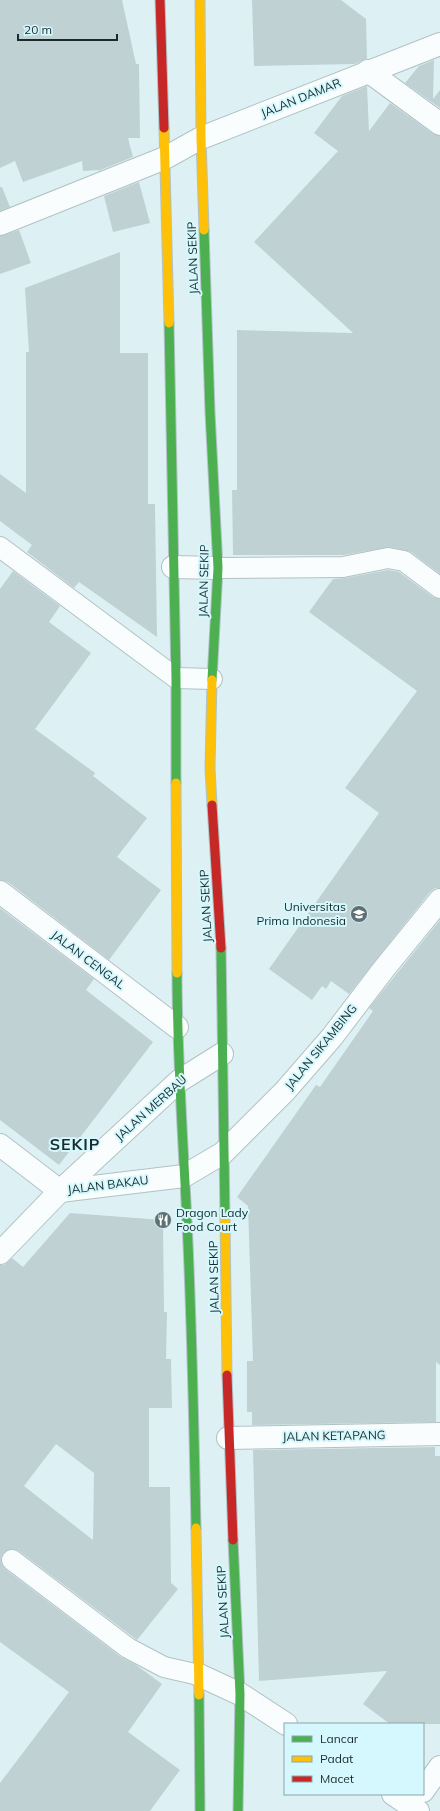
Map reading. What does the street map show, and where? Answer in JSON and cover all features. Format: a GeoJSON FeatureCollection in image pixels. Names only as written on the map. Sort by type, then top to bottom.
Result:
{"type":"FeatureCollection","features":[{"type":"Feature","properties":{"kind":"street","name":"JALAN SEKIP"},"geometry":{"type":"LineString","coordinates":[[160,0],[165,158],[176,678],[177,1027],[192,1385],[199,1675],[200,1811]]}},
{"type":"Feature","properties":{"kind":"street","name":"JALAN SEKIP"},"geometry":{"type":"LineString","coordinates":[[200,0],[201,138],[210,412],[218,568],[212,679],[210,768],[221,954],[228,1438],[240,1694],[238,1811]]}},
{"type":"Feature","properties":{"kind":"street","name":"JALAN DAMAR"},"geometry":{"type":"LineString","coordinates":[[0,224],[165,158],[201,138],[368,71],[440,44]]}},
{"type":"Feature","properties":{"kind":"street"},"geometry":{"type":"LineString","coordinates":[[368,71],[440,124]]}},
{"type":"Feature","properties":{"kind":"street"},"geometry":{"type":"LineString","coordinates":[[173,567],[218,568]]}},
{"type":"Feature","properties":{"kind":"street","name":"JALAN CENGAL"},"geometry":{"type":"LineString","coordinates":[[0,892],[177,1027]]}},
{"type":"Feature","properties":{"kind":"street","name":"JALAN SIKAMBING"},"geometry":{"type":"LineString","coordinates":[[184,1176],[223,1153],[285,1091],[332,1037],[383,970],[440,900]]}},
{"type":"Feature","properties":{"kind":"street","name":"JALAN MERBAU"},"geometry":{"type":"LineString","coordinates":[[0,1253],[60,1191],[179,1081],[222,1054]]}},
{"type":"Feature","properties":{"kind":"street","name":"JALAN BAKAU"},"geometry":{"type":"LineString","coordinates":[[0,1145],[60,1191],[184,1176]]}},
{"type":"Feature","properties":{"kind":"street","name":"JALAN KETAPANG"},"geometry":{"type":"LineString","coordinates":[[228,1438],[440,1434]]}},
{"type":"Feature","properties":{"kind":"street"},"geometry":{"type":"LineString","coordinates":[[199,1675],[240,1694],[284,1723]]}},
{"type":"Feature","properties":{"kind":"street"},"geometry":{"type":"LineString","coordinates":[[424,1793],[440,1767]]}},
{"type":"Feature","properties":{"kind":"street"},"geometry":{"type":"LineString","coordinates":[[397,1795],[419,1801]]}},
{"type":"Feature","properties":{"kind":"lane"},"geometry":{"type":"LineString","coordinates":[[0,547],[176,678],[212,679]]}},
{"type":"Feature","properties":{"kind":"lane"},"geometry":{"type":"LineString","coordinates":[[218,568],[343,567],[388,558],[404,561],[440,588]]}},
{"type":"Feature","properties":{"kind":"lane"},"geometry":{"type":"LineString","coordinates":[[12,1560],[128,1648],[164,1667],[199,1675]]}},
{"type":"Feature","properties":{"kind":"building"},"geometry":{"type":"Polygon","coordinates":[[[0,0],[122,0],[136,64],[139,64],[140,138],[128,138],[133,157],[98,171],[83,171],[82,161],[23,182],[15,161],[0,168],[0,0]]]}},
{"type":"Feature","properties":{"kind":"building"},"geometry":{"type":"Polygon","coordinates":[[[252,0],[341,0],[366,19],[367,59],[355,64],[254,66],[252,0]]]}},
{"type":"Feature","properties":{"kind":"building"},"geometry":{"type":"Polygon","coordinates":[[[434,60],[433,99],[440,90],[440,108],[405,83],[419,66],[434,60]]]}},
{"type":"Feature","properties":{"kind":"building"},"geometry":{"type":"Polygon","coordinates":[[[367,86],[369,131],[390,103],[433,134],[440,136],[440,574],[411,552],[390,547],[344,555],[233,555],[232,490],[237,490],[237,330],[353,333],[254,242],[338,151],[314,133],[342,96],[367,86]]]}},
{"type":"Feature","properties":{"kind":"building"},"geometry":{"type":"Polygon","coordinates":[[[139,182],[150,223],[113,232],[104,196],[139,182]]]}},
{"type":"Feature","properties":{"kind":"building"},"geometry":{"type":"Polygon","coordinates":[[[0,187],[2,187],[10,207],[0,211],[0,187]]]}},
{"type":"Feature","properties":{"kind":"building"},"geometry":{"type":"Polygon","coordinates":[[[19,230],[31,263],[0,274],[0,236],[19,230]]]}},
{"type":"Feature","properties":{"kind":"building"},"geometry":{"type":"Polygon","coordinates":[[[120,252],[120,353],[148,353],[148,504],[155,504],[157,637],[79,582],[74,588],[27,552],[32,545],[0,521],[0,474],[26,493],[26,352],[29,352],[25,288],[120,252]]]}},
{"type":"Feature","properties":{"kind":"building"},"geometry":{"type":"Polygon","coordinates":[[[388,570],[399,572],[433,597],[440,599],[440,888],[435,888],[430,892],[349,994],[331,981],[326,989],[322,986],[312,1000],[269,969],[379,813],[345,788],[417,691],[309,612],[333,579],[388,570]]]}},
{"type":"Feature","properties":{"kind":"building"},"geometry":{"type":"Polygon","coordinates":[[[13,571],[60,606],[49,622],[91,653],[35,729],[95,773],[93,776],[147,818],[117,857],[161,890],[109,960],[8,882],[0,880],[0,589],[13,571]]]}},
{"type":"Feature","properties":{"kind":"building"},"geometry":{"type":"Polygon","coordinates":[[[0,908],[94,979],[86,990],[153,1042],[59,1165],[0,1120],[0,908]]]}},
{"type":"Feature","properties":{"kind":"building"},"geometry":{"type":"Polygon","coordinates":[[[440,920],[440,1365],[436,1362],[436,1422],[252,1425],[252,1412],[247,1412],[247,1361],[253,1361],[248,1206],[237,1197],[316,1085],[320,1087],[373,1011],[369,1008],[440,920]]]}},
{"type":"Feature","properties":{"kind":"building"},"geometry":{"type":"Polygon","coordinates":[[[70,1213],[163,1220],[164,1312],[167,1312],[166,1359],[171,1359],[172,1408],[149,1408],[149,1487],[170,1487],[171,1583],[178,1589],[137,1640],[19,1551],[13,1549],[7,1550],[3,1553],[1,1559],[2,1565],[5,1569],[121,1657],[136,1665],[162,1684],[128,1732],[180,1770],[150,1811],[0,1811],[0,1783],[69,1692],[0,1642],[0,1265],[4,1265],[12,1258],[23,1267],[70,1213]],[[56,1444],[24,1486],[93,1540],[94,1473],[56,1444]]]}},
{"type":"Feature","properties":{"kind":"building"},"geometry":{"type":"Polygon","coordinates":[[[435,1447],[435,1456],[440,1456],[440,1724],[389,1723],[363,1704],[387,1671],[259,1681],[253,1450],[435,1447]]]}},
{"type":"Feature","properties":{"kind":"traffic: fast"},"geometry":{"type":"LineString","coordinates":[[204,230],[210,412],[218,568],[212,680]]}},
{"type":"Feature","properties":{"kind":"traffic: fast"},"geometry":{"type":"LineString","coordinates":[[169,323],[176,678],[176,783]]}},
{"type":"Feature","properties":{"kind":"traffic: fast"},"geometry":{"type":"LineString","coordinates":[[221,948],[225,1217]]}},
{"type":"Feature","properties":{"kind":"traffic: fast"},"geometry":{"type":"LineString","coordinates":[[177,973],[179,1066],[187,1222],[194,1413],[196,1528]]}},
{"type":"Feature","properties":{"kind":"traffic: fast"},"geometry":{"type":"LineString","coordinates":[[233,1540],[240,1694],[238,1811]]}},
{"type":"Feature","properties":{"kind":"traffic: fast"},"geometry":{"type":"LineString","coordinates":[[199,1695],[200,1811]]}},
{"type":"Feature","properties":{"kind":"traffic: slow"},"geometry":{"type":"LineString","coordinates":[[200,0],[201,138],[204,230]]}},
{"type":"Feature","properties":{"kind":"traffic: slow"},"geometry":{"type":"LineString","coordinates":[[164,128],[169,323]]}},
{"type":"Feature","properties":{"kind":"traffic: slow"},"geometry":{"type":"LineString","coordinates":[[212,680],[210,768],[212,805]]}},
{"type":"Feature","properties":{"kind":"traffic: slow"},"geometry":{"type":"LineString","coordinates":[[176,783],[177,973]]}},
{"type":"Feature","properties":{"kind":"traffic: slow"},"geometry":{"type":"LineString","coordinates":[[225,1217],[227,1375]]}},
{"type":"Feature","properties":{"kind":"traffic: slow"},"geometry":{"type":"LineString","coordinates":[[196,1528],[199,1695]]}},
{"type":"Feature","properties":{"kind":"traffic: jam"},"geometry":{"type":"LineString","coordinates":[[160,0],[164,128]]}},
{"type":"Feature","properties":{"kind":"traffic: jam"},"geometry":{"type":"LineString","coordinates":[[212,805],[221,948]]}},
{"type":"Feature","properties":{"kind":"traffic: jam"},"geometry":{"type":"LineString","coordinates":[[227,1375],[233,1540]]}},
{"type":"Feature","properties":{"kind":"place","name":"Universitas Prima Indonesia"},"geometry":{"type":"Point","coordinates":[359,914]}},
{"type":"Feature","properties":{"kind":"place","name":"Dragon Lady Food Court"},"geometry":{"type":"Point","coordinates":[163,1220]}},
{"type":"Feature","properties":{"kind":"district","name":"SEKIP"},"geometry":{"type":"Point","coordinates":[75,1144]}}]}
